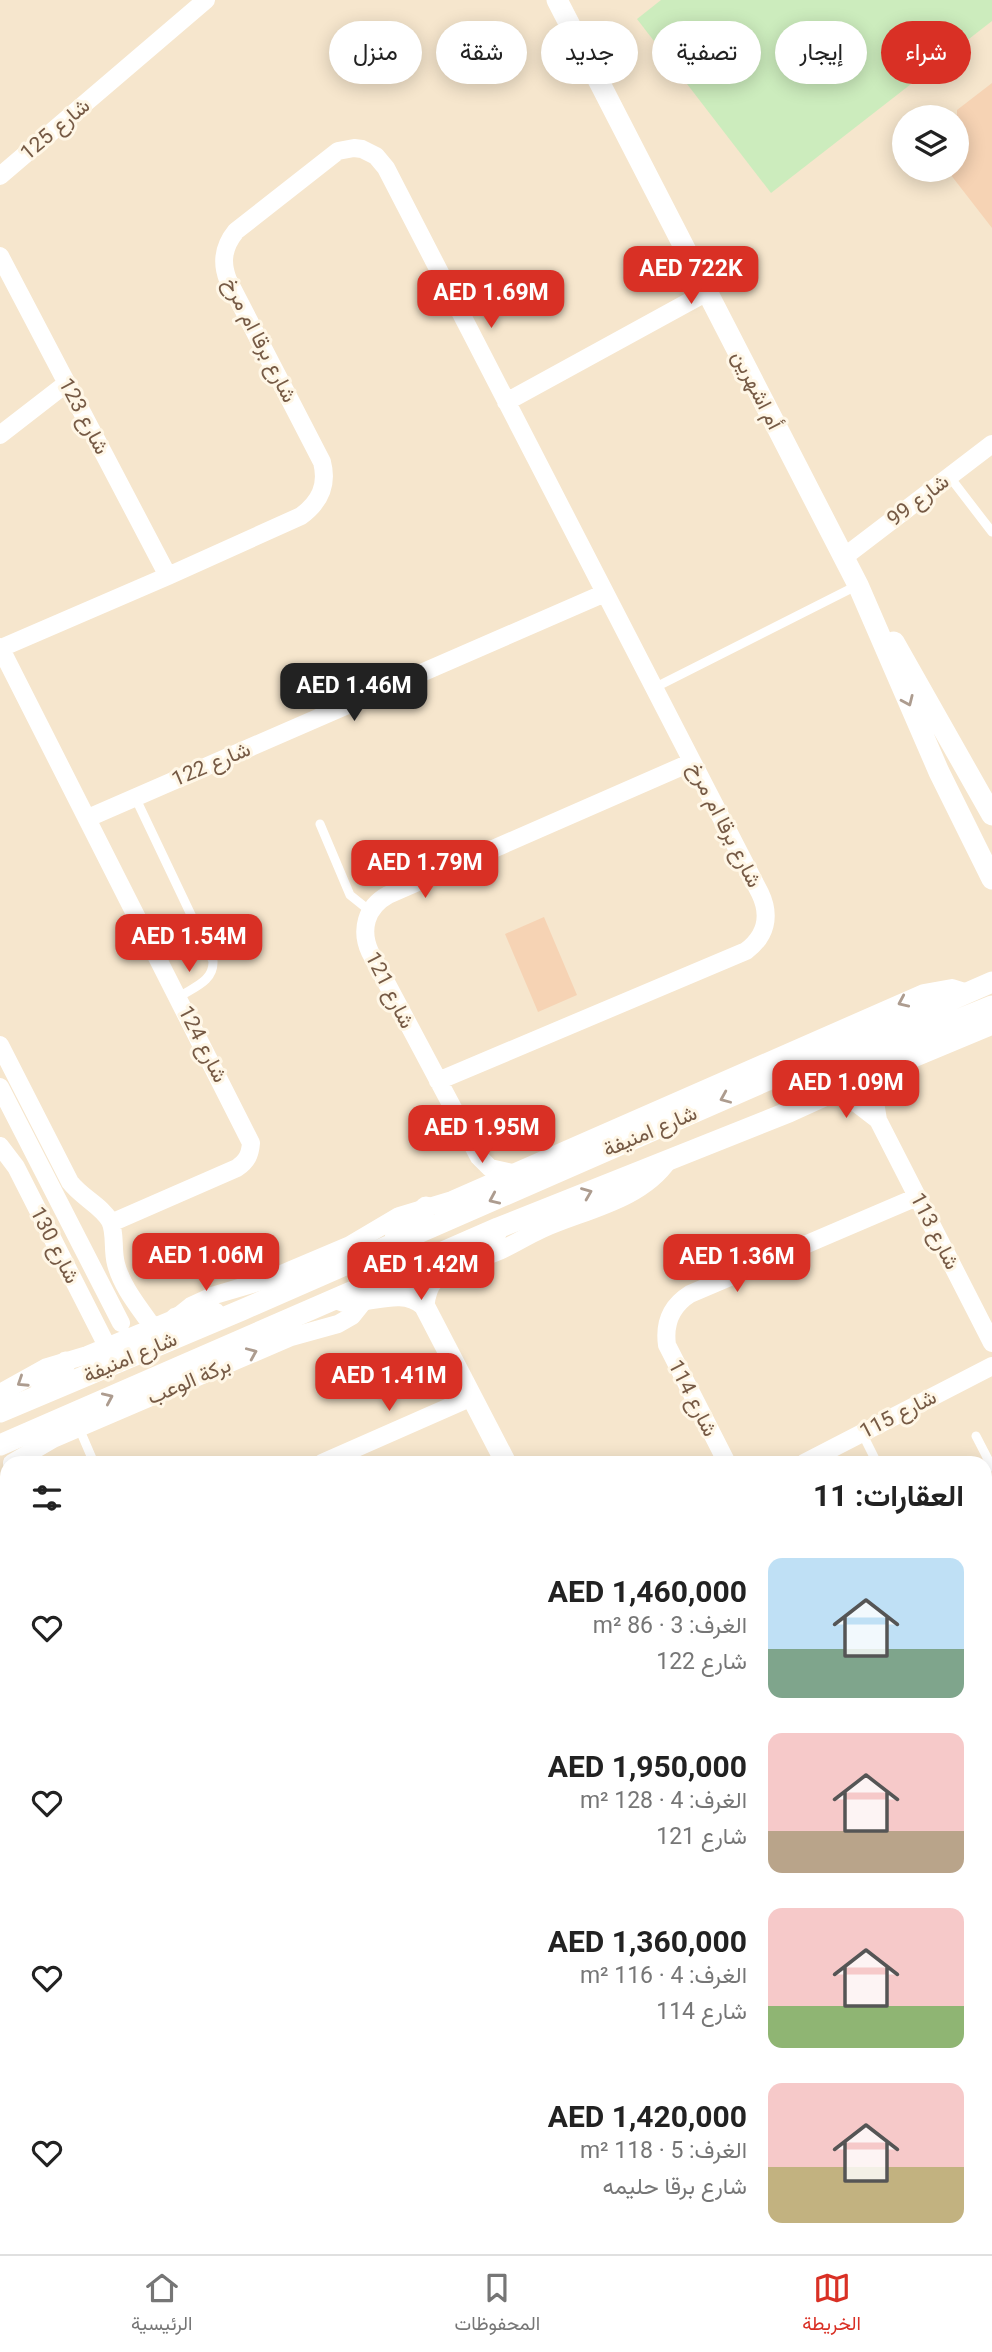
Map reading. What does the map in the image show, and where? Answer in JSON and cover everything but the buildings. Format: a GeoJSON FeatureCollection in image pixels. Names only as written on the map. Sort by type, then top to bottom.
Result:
{"type":"FeatureCollection","features":[{"type":"Feature","properties":{"kind":"street","name":"شارع 125"},"geometry":{"type":"LineString","coordinates":[[0,176],[206,0]]}},
{"type":"Feature","properties":{"kind":"street","name":"أم اشهرين"},"geometry":{"type":"LineString","coordinates":[[565,3],[707,292],[860,589],[939,772],[992,879]]}},
{"type":"Feature","properties":{"kind":"street","name":"شارع برقا ام مرخ"},"geometry":{"type":"LineString","coordinates":[[0,648],[301,516],[315,504],[323,488],[322,462],[228,281],[223,264],[226,246],[236,231],[338,151],[362,149],[382,161],[764,902],[766,921],[759,938],[746,951],[438,1081]]}},
{"type":"Feature","properties":{"kind":"street","name":"شارع 123"},"geometry":{"type":"LineString","coordinates":[[0,256],[169,576]]}},
{"type":"Feature","properties":{"kind":"street"},"geometry":{"type":"LineString","coordinates":[[506,402],[707,292]]}},
{"type":"Feature","properties":{"kind":"street"},"geometry":{"type":"LineString","coordinates":[[0,435],[67,383]]}},
{"type":"Feature","properties":{"kind":"street","name":"شارع 99"},"geometry":{"type":"LineString","coordinates":[[844,557],[992,444]]}},
{"type":"Feature","properties":{"kind":"street","name":"أم اشهرين"},"geometry":{"type":"LineString","coordinates":[[860,589],[905,660],[992,816]]}},
{"type":"Feature","properties":{"kind":"street","name":"شارع 122"},"geometry":{"type":"LineString","coordinates":[[88,818],[605,593]]}},
{"type":"Feature","properties":{"kind":"street","name":"شارع 124"},"geometry":{"type":"LineString","coordinates":[[0,648],[251,1143],[250,1154],[237,1168],[111,1223]]}},
{"type":"Feature","properties":{"kind":"street"},"geometry":{"type":"LineString","coordinates":[[370,911],[388,895],[692,762]]}},
{"type":"Feature","properties":{"kind":"street"},"geometry":{"type":"LineString","coordinates":[[969,832],[992,853]]}},
{"type":"Feature","properties":{"kind":"street","name":"شارع 121"},"geometry":{"type":"LineString","coordinates":[[370,911],[365,927],[366,944],[479,1157]]}},
{"type":"Feature","properties":{"kind":"street","name":"شارع امنيفة"},"geometry":{"type":"LineString","coordinates":[[0,1412],[386,1247],[527,1173],[968,993],[991,981]]}},
{"type":"Feature","properties":{"kind":"street"},"geometry":{"type":"LineString","coordinates":[[789,1112],[818,1082],[841,1067],[992,1006]]}},
{"type":"Feature","properties":{"kind":"street","name":"شارع امنيفة"},"geometry":{"type":"LineString","coordinates":[[0,1445],[498,1228],[789,1112],[992,1024]]}},
{"type":"Feature","properties":{"kind":"street"},"geometry":{"type":"LineString","coordinates":[[0,1045],[70,1182],[84,1198],[105,1214],[111,1223],[113,1253],[119,1274],[152,1326]]}},
{"type":"Feature","properties":{"kind":"street","name":"شارع 113"},"geometry":{"type":"LineString","coordinates":[[877,1072],[874,1096],[878,1120],[992,1343]]}},
{"type":"Feature","properties":{"kind":"street"},"geometry":{"type":"LineString","coordinates":[[0,1087],[121,1323]]}},
{"type":"Feature","properties":{"kind":"street","name":"شارع 113"},"geometry":{"type":"LineString","coordinates":[[832,1092],[856,1103],[878,1120]]}},
{"type":"Feature","properties":{"kind":"street","name":"شارع 130"},"geometry":{"type":"LineString","coordinates":[[0,1146],[16,1167],[107,1346]]}},
{"type":"Feature","properties":{"kind":"street"},"geometry":{"type":"LineString","coordinates":[[466,1193],[473,1180],[479,1157],[497,1171],[527,1173]]}},
{"type":"Feature","properties":{"kind":"street"},"geometry":{"type":"LineString","coordinates":[[392,1296],[414,1282],[502,1251],[543,1229],[633,1192],[654,1177],[668,1161]]}},
{"type":"Feature","properties":{"kind":"street"},"geometry":{"type":"LineString","coordinates":[[176,1318],[203,1300],[272,1278],[350,1245],[399,1216],[527,1173]]}},
{"type":"Feature","properties":{"kind":"street","name":"شارع 114"},"geometry":{"type":"LineString","coordinates":[[723,1456],[667,1345],[666,1325],[674,1307],[690,1294],[917,1197]]}},
{"type":"Feature","properties":{"kind":"street"},"geometry":{"type":"LineString","coordinates":[[386,1247],[426,1207]]}},
{"type":"Feature","properties":{"kind":"street"},"geometry":{"type":"LineString","coordinates":[[479,1258],[491,1245],[498,1228]]}},
{"type":"Feature","properties":{"kind":"street"},"geometry":{"type":"LineString","coordinates":[[424,1304],[428,1285],[436,1275]]}},
{"type":"Feature","properties":{"kind":"street"},"geometry":{"type":"LineString","coordinates":[[334,1299],[364,1301],[411,1296],[424,1304],[502,1456]]}},
{"type":"Feature","properties":{"kind":"street","name":"بركة الوعب"},"geometry":{"type":"LineString","coordinates":[[24,1456],[53,1439],[291,1337],[338,1324],[352,1316],[364,1301]]}},
{"type":"Feature","properties":{"kind":"street"},"geometry":{"type":"LineString","coordinates":[[0,1393],[47,1367],[107,1346],[152,1326],[176,1318],[242,1310]]}},
{"type":"Feature","properties":{"kind":"street"},"geometry":{"type":"LineString","coordinates":[[36,1396],[66,1362]]}},
{"type":"Feature","properties":{"kind":"street","name":"شارع 115"},"geometry":{"type":"LineString","coordinates":[[818,1456],[992,1366]]}},
{"type":"Feature","properties":{"kind":"street"},"geometry":{"type":"LineString","coordinates":[[338,1456],[472,1397]]}},
{"type":"Feature","properties":{"kind":"street"},"geometry":{"type":"LineString","coordinates":[[8,1456],[30,1432]]}},
{"type":"Feature","properties":{"kind":"lane"},"geometry":{"type":"LineString","coordinates":[[949,476],[992,532]]}},
{"type":"Feature","properties":{"kind":"lane"},"geometry":{"type":"LineString","coordinates":[[654,688],[860,589]]}},
{"type":"Feature","properties":{"kind":"lane"},"geometry":{"type":"LineString","coordinates":[[135,797],[213,961],[214,968],[210,977],[179,997]]}},
{"type":"Feature","properties":{"kind":"lane"},"geometry":{"type":"LineString","coordinates":[[320,824],[350,895],[370,911]]}},
{"type":"Feature","properties":{"kind":"lane"},"geometry":{"type":"LineString","coordinates":[[79,1428],[91,1456]]}},
{"type":"Feature","properties":{"kind":"lane"},"geometry":{"type":"LineString","coordinates":[[862,1433],[874,1456]]}},
{"type":"Feature","properties":{"kind":"lane"},"geometry":{"type":"LineString","coordinates":[[976,1436],[987,1456]]}},
{"type":"Feature","properties":{"kind":"shaded area"},"geometry":{"type":"Polygon","coordinates":[[[0,0],[992,0],[992,1456],[0,1456],[0,0]]]}},
{"type":"Feature","properties":{"kind":"green space"},"geometry":{"type":"Polygon","coordinates":[[[661,0],[992,0],[992,21],[971,37],[971,21],[881,21],[881,84],[911,84],[771,193],[687,84],[761,84],[761,21],[652,21],[652,38],[637,19],[661,0]]]}}]}
